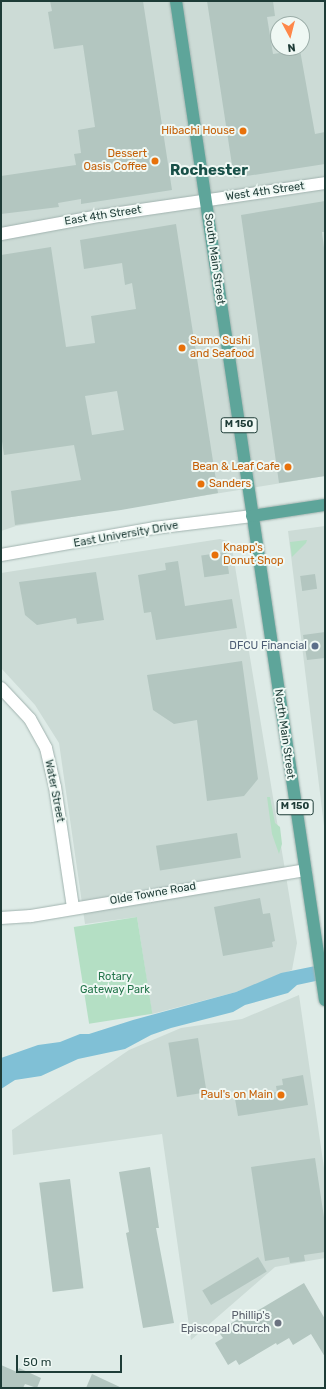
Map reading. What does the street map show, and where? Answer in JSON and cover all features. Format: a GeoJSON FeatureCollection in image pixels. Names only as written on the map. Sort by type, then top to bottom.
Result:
{"type":"FeatureCollection","features":[{"type":"Feature","properties":{"kind":"main road","name":"South Main Street"},"geometry":{"type":"LineString","coordinates":[[176,1],[252,516]]}},
{"type":"Feature","properties":{"kind":"main road"},"geometry":{"type":"LineString","coordinates":[[252,516],[325,505]]}},
{"type":"Feature","properties":{"kind":"main road","name":"North Main Street"},"geometry":{"type":"LineString","coordinates":[[252,516],[304,870],[325,1000]]}},
{"type":"Feature","properties":{"kind":"street","name":"West 4th Street"},"geometry":{"type":"LineString","coordinates":[[206,200],[325,183]]}},
{"type":"Feature","properties":{"kind":"street","name":"East 4th Street"},"geometry":{"type":"LineString","coordinates":[[1,234],[206,200]]}},
{"type":"Feature","properties":{"kind":"street","name":"East University Drive"},"geometry":{"type":"LineString","coordinates":[[1,553],[163,527],[252,516]]}},
{"type":"Feature","properties":{"kind":"street","name":"Water Street"},"geometry":{"type":"LineString","coordinates":[[1,688],[30,719],[46,748],[56,794],[73,908]]}},
{"type":"Feature","properties":{"kind":"street","name":"Olde Towne Road"},"geometry":{"type":"LineString","coordinates":[[1,918],[73,908],[304,870]]}},
{"type":"Feature","properties":{"kind":"shaded area"},"geometry":{"type":"Polygon","coordinates":[[[1,1],[325,1],[325,476],[16,526],[1,531],[1,1]]]}},
{"type":"Feature","properties":{"kind":"shaded area"},"geometry":{"type":"Polygon","coordinates":[[[325,526],[325,834],[288,531],[325,526]]]}},
{"type":"Feature","properties":{"kind":"shaded area"},"geometry":{"type":"Polygon","coordinates":[[[220,539],[231,542],[297,943],[292,970],[236,992],[152,1014],[137,917],[85,924],[59,743],[35,705],[1,668],[1,573],[220,539]]]}},
{"type":"Feature","properties":{"kind":"shaded area"},"geometry":{"type":"Polygon","coordinates":[[[299,995],[325,1175],[325,1258],[275,1267],[191,1340],[162,1134],[13,1155],[12,1130],[129,1050],[181,1028],[242,1019],[299,995]]]}},
{"type":"Feature","properties":{"kind":"green space"},"geometry":{"type":"Polygon","coordinates":[[[307,540],[306,543],[292,557],[290,542],[307,540]]]}},
{"type":"Feature","properties":{"kind":"green space"},"geometry":{"type":"Polygon","coordinates":[[[267,797],[270,797],[275,823],[280,827],[282,844],[279,854],[272,834],[267,797]]]}},
{"type":"Feature","properties":{"kind":"green space","name":"Rotary Gateway Park"},"geometry":{"type":"Polygon","coordinates":[[[137,917],[152,1014],[89,1024],[74,927],[137,917]]]}},
{"type":"Feature","properties":{"kind":"water"},"geometry":{"type":"Polygon","coordinates":[[[325,964],[325,979],[297,985],[288,993],[245,1005],[233,1012],[171,1028],[151,1035],[125,1049],[78,1059],[41,1076],[15,1080],[1,1089],[1,1058],[38,1045],[60,1042],[80,1034],[89,1034],[133,1020],[236,992],[281,973],[325,964]]]}},
{"type":"Feature","properties":{"kind":"building"},"geometry":{"type":"Polygon","coordinates":[[[50,1],[143,1],[172,190],[81,204],[81,199],[58,203],[59,207],[1,214],[1,176],[76,165],[74,154],[81,153],[78,130],[95,127],[83,45],[54,49],[48,12],[52,11],[50,1]]]}},
{"type":"Feature","properties":{"kind":"building"},"geometry":{"type":"Polygon","coordinates":[[[207,1],[273,1],[275,16],[267,17],[270,36],[270,56],[301,56],[315,134],[325,132],[325,164],[234,178],[207,1]]]}},
{"type":"Feature","properties":{"kind":"building"},"geometry":{"type":"Polygon","coordinates":[[[325,201],[325,232],[322,232],[325,256],[325,476],[279,483],[241,215],[325,201]]]}},
{"type":"Feature","properties":{"kind":"building"},"geometry":{"type":"Polygon","coordinates":[[[176,224],[218,493],[121,510],[15,525],[11,491],[81,480],[74,445],[4,455],[1,434],[1,255],[51,247],[66,347],[95,343],[91,316],[136,309],[132,283],[125,285],[122,263],[84,269],[80,240],[176,224]],[[117,391],[85,396],[92,435],[124,430],[117,391]]]}},
{"type":"Feature","properties":{"kind":"building"},"geometry":{"type":"Polygon","coordinates":[[[226,552],[229,574],[204,577],[201,555],[226,552]]]}},
{"type":"Feature","properties":{"kind":"building"},"geometry":{"type":"Polygon","coordinates":[[[178,561],[185,606],[232,599],[237,628],[156,640],[151,612],[144,613],[138,575],[166,570],[165,563],[178,561]]]}},
{"type":"Feature","properties":{"kind":"building"},"geometry":{"type":"Polygon","coordinates":[[[96,572],[104,620],[77,624],[76,618],[37,625],[25,615],[19,582],[96,572]]]}},
{"type":"Feature","properties":{"kind":"building"},"geometry":{"type":"Polygon","coordinates":[[[315,574],[317,589],[302,591],[300,576],[315,574]]]}},
{"type":"Feature","properties":{"kind":"building","name":"DFCU Financial"},"geometry":{"type":"Polygon","coordinates":[[[325,632],[325,658],[307,660],[303,635],[325,632]]]}},
{"type":"Feature","properties":{"kind":"building"},"geometry":{"type":"Polygon","coordinates":[[[242,661],[258,779],[244,796],[207,801],[197,720],[174,724],[153,710],[147,675],[242,661]]]}},
{"type":"Feature","properties":{"kind":"building"},"geometry":{"type":"Polygon","coordinates":[[[237,833],[241,858],[160,871],[156,846],[237,833]]]}},
{"type":"Feature","properties":{"kind":"building"},"geometry":{"type":"Polygon","coordinates":[[[260,898],[263,914],[270,913],[275,941],[272,942],[273,947],[223,956],[214,907],[260,898]]]}},
{"type":"Feature","properties":{"kind":"building"},"geometry":{"type":"Polygon","coordinates":[[[198,1038],[207,1092],[177,1097],[168,1043],[198,1038]]]}},
{"type":"Feature","properties":{"kind":"building","name":"Paul's on Main"},"geometry":{"type":"Polygon","coordinates":[[[303,1075],[308,1105],[238,1116],[235,1099],[277,1092],[276,1086],[283,1085],[282,1079],[303,1075]]]}},
{"type":"Feature","properties":{"kind":"building"},"geometry":{"type":"Polygon","coordinates":[[[315,1158],[325,1224],[325,1252],[304,1255],[305,1261],[290,1263],[289,1257],[265,1261],[251,1167],[315,1158]]]}},
{"type":"Feature","properties":{"kind":"building"},"geometry":{"type":"Polygon","coordinates":[[[150,1167],[159,1228],[156,1228],[174,1323],[143,1328],[126,1233],[129,1232],[119,1172],[150,1167]]]}},
{"type":"Feature","properties":{"kind":"building"},"geometry":{"type":"Polygon","coordinates":[[[70,1179],[83,1288],[53,1292],[39,1183],[70,1179]]]}},
{"type":"Feature","properties":{"kind":"building"},"geometry":{"type":"Polygon","coordinates":[[[258,1257],[267,1272],[211,1305],[202,1290],[258,1257]]]}},
{"type":"Feature","properties":{"kind":"building","name":"Phillip's Episcopal Church"},"geometry":{"type":"Polygon","coordinates":[[[304,1283],[325,1319],[325,1357],[311,1334],[293,1345],[289,1338],[277,1345],[276,1343],[239,1365],[236,1360],[228,1365],[215,1343],[223,1338],[218,1331],[245,1315],[247,1317],[304,1283]]]}},
{"type":"Feature","properties":{"kind":"building"},"geometry":{"type":"Polygon","coordinates":[[[1,1365],[17,1372],[19,1368],[41,1378],[37,1388],[25,1384],[23,1388],[1,1388],[1,1365]]]}},
{"type":"Feature","properties":{"kind":"building"},"geometry":{"type":"Polygon","coordinates":[[[92,1374],[122,1388],[86,1388],[92,1374]]]}},
{"type":"Feature","properties":{"kind":"place","name":"Hibachi House"},"geometry":{"type":"Point","coordinates":[243,131]}},
{"type":"Feature","properties":{"kind":"place","name":"Dessert Oasis Coffee"},"geometry":{"type":"Point","coordinates":[155,161]}},
{"type":"Feature","properties":{"kind":"place","name":"Sumo Sushi and Seafood"},"geometry":{"type":"Point","coordinates":[182,348]}},
{"type":"Feature","properties":{"kind":"place","name":"Bean & Leaf Cafe"},"geometry":{"type":"Point","coordinates":[288,467]}},
{"type":"Feature","properties":{"kind":"place","name":"Sanders"},"geometry":{"type":"Point","coordinates":[201,484]}},
{"type":"Feature","properties":{"kind":"place","name":"Knapp's Donut Shop"},"geometry":{"type":"Point","coordinates":[215,555]}},
{"type":"Feature","properties":{"kind":"place","name":"DFCU Financial"},"geometry":{"type":"Point","coordinates":[315,646]}},
{"type":"Feature","properties":{"kind":"place","name":"Paul's on Main"},"geometry":{"type":"Point","coordinates":[281,1095]}},
{"type":"Feature","properties":{"kind":"place","name":"Phillip's Episcopal Church"},"geometry":{"type":"Point","coordinates":[278,1323]}},
{"type":"Feature","properties":{"kind":"district","name":"Rochester"},"geometry":{"type":"Point","coordinates":[209,171]}}]}
